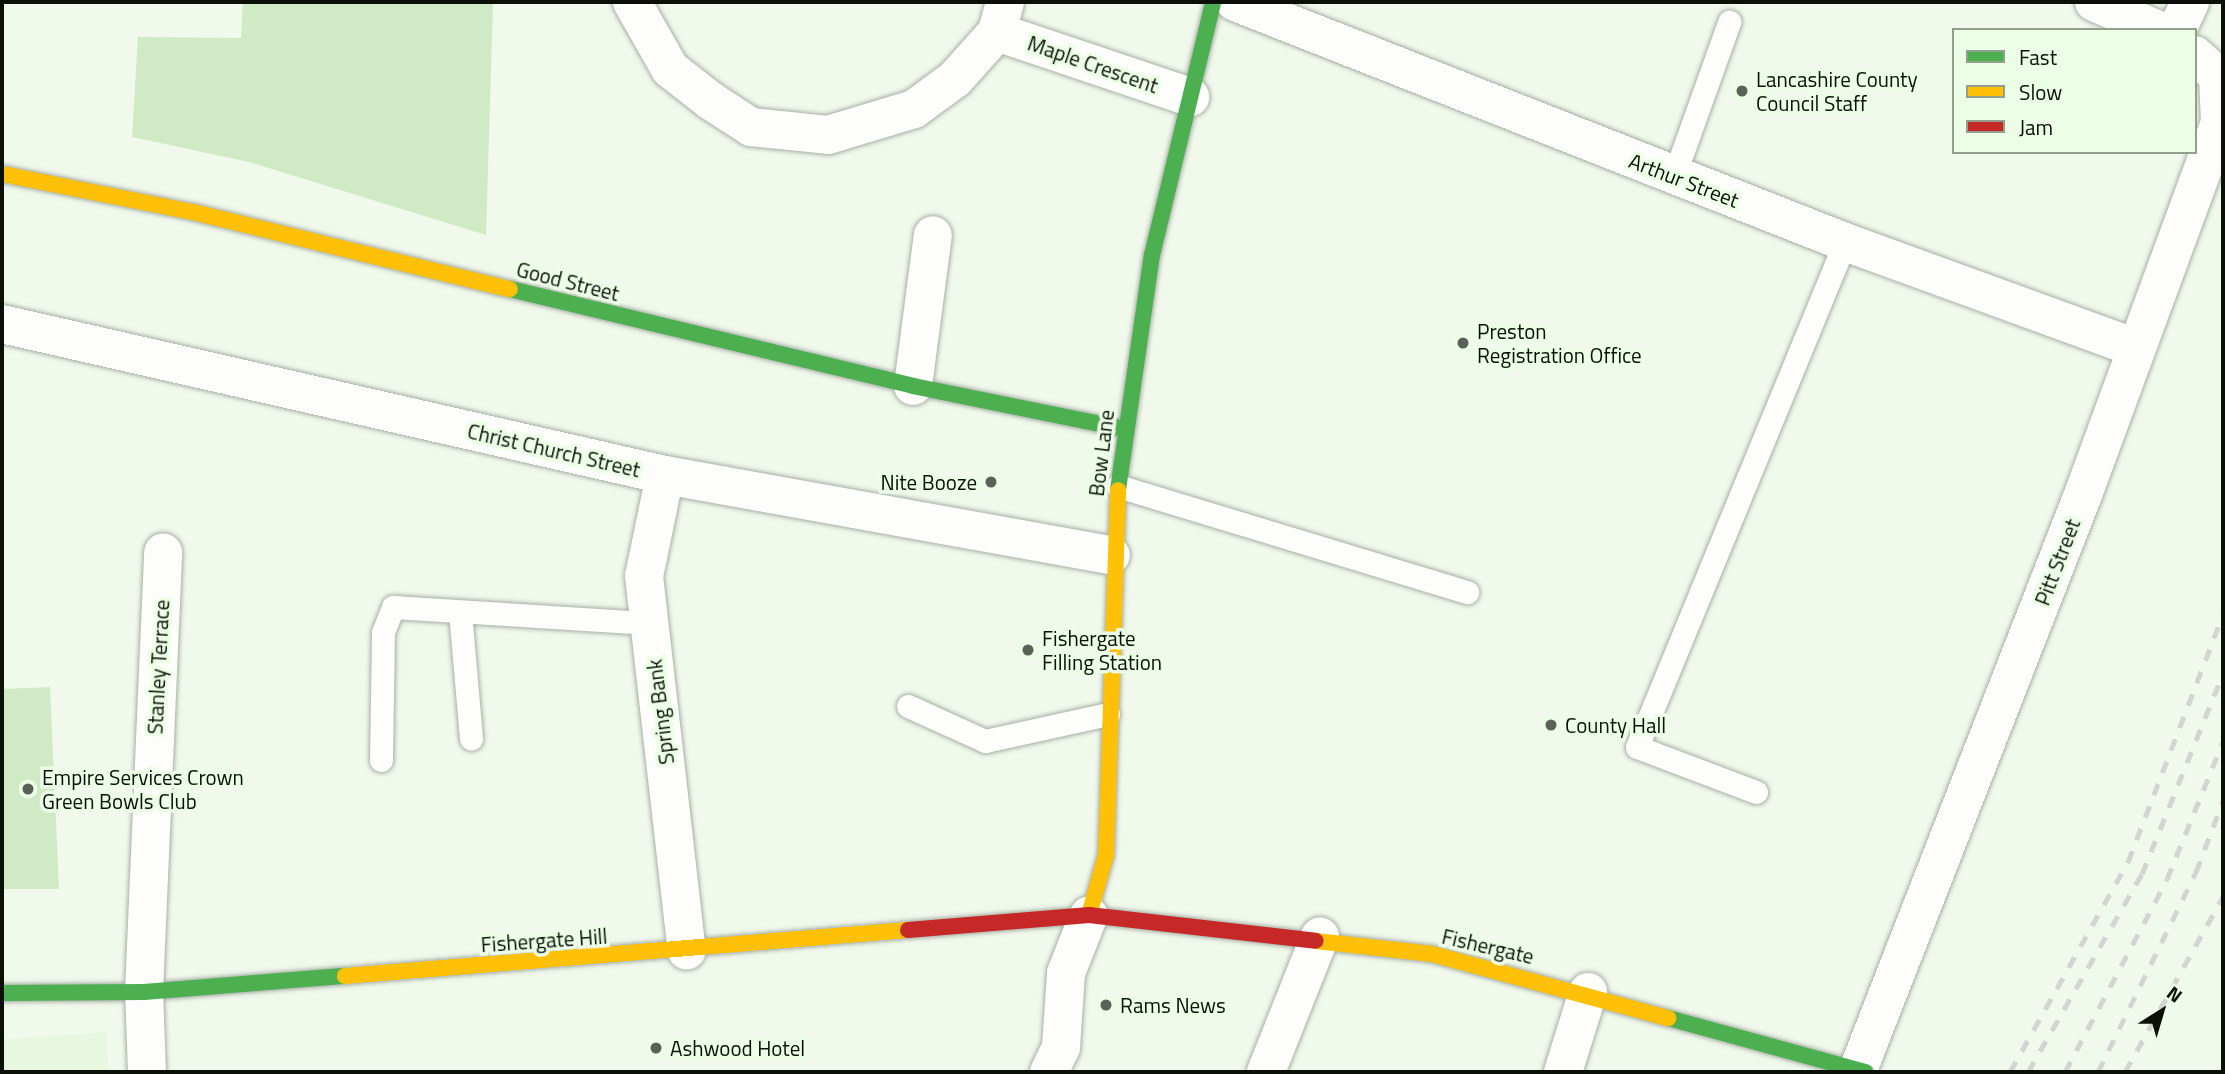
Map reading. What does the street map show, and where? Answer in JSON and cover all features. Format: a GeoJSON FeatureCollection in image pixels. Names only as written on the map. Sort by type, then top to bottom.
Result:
{"type":"FeatureCollection","features":[{"type":"Feature","properties":{"kind":"street","name":"Maple Crescent"},"geometry":{"type":"LineString","coordinates":[[632,2],[670,69],[751,127],[791,134],[828,135],[914,109],[955,79],[1001,17],[1190,97]]}},
{"type":"Feature","properties":{"kind":"street","name":"Bow Lane"},"geometry":{"type":"LineString","coordinates":[[1089,915],[1106,855],[1111,555],[1124,429],[1152,256],[1213,2]]}},
{"type":"Feature","properties":{"kind":"street","name":"Arthur Street"},"geometry":{"type":"LineString","coordinates":[[1235,2],[1845,242],[2136,348]]}},
{"type":"Feature","properties":{"kind":"street"},"geometry":{"type":"LineString","coordinates":[[2094,2],[2153,28]]}},
{"type":"Feature","properties":{"kind":"street"},"geometry":{"type":"LineString","coordinates":[[2178,28],[2190,2]]}},
{"type":"Feature","properties":{"kind":"street","name":"Pitt Street"},"geometry":{"type":"LineString","coordinates":[[1862,1071],[2084,492],[2220,123],[2218,76],[2197,57]]}},
{"type":"Feature","properties":{"kind":"street","name":"Good Street"},"geometry":{"type":"LineString","coordinates":[[2,174],[193,212],[913,386],[1124,429]]}},
{"type":"Feature","properties":{"kind":"street"},"geometry":{"type":"LineString","coordinates":[[913,386],[933,235]]}},
{"type":"Feature","properties":{"kind":"street","name":"Christ Church Street"},"geometry":{"type":"LineString","coordinates":[[2,324],[665,475],[1111,555]]}},
{"type":"Feature","properties":{"kind":"street","name":"Spring Bank"},"geometry":{"type":"LineString","coordinates":[[665,475],[644,576],[687,950]]}},
{"type":"Feature","properties":{"kind":"street","name":"Stanley Terrace"},"geometry":{"type":"LineString","coordinates":[[147,1072],[144,992],[163,552]]}},
{"type":"Feature","properties":{"kind":"street"},"geometry":{"type":"LineString","coordinates":[[1049,1072],[1061,1047],[1066,973],[1089,915]]}},
{"type":"Feature","properties":{"kind":"street","name":"Fishergate"},"geometry":{"type":"LineString","coordinates":[[1089,915],[1320,936],[1432,954],[1588,992],[1862,1071]]}},
{"type":"Feature","properties":{"kind":"street","name":"Fishergate Hill"},"geometry":{"type":"LineString","coordinates":[[2,993],[144,992],[687,950],[1089,915]]}},
{"type":"Feature","properties":{"kind":"street"},"geometry":{"type":"LineString","coordinates":[[1266,1072],[1320,936]]}},
{"type":"Feature","properties":{"kind":"street"},"geometry":{"type":"LineString","coordinates":[[1563,1072],[1588,992]]}},
{"type":"Feature","properties":{"kind":"lane"},"geometry":{"type":"LineString","coordinates":[[1674,176],[1729,22]]}},
{"type":"Feature","properties":{"kind":"lane"},"geometry":{"type":"LineString","coordinates":[[1756,792],[1637,747],[1845,242]]}},
{"type":"Feature","properties":{"kind":"lane"},"geometry":{"type":"LineString","coordinates":[[1118,486],[1467,592]]}},
{"type":"Feature","properties":{"kind":"lane"},"geometry":{"type":"LineString","coordinates":[[381,760],[383,632],[393,607],[650,623]]}},
{"type":"Feature","properties":{"kind":"lane"},"geometry":{"type":"LineString","coordinates":[[460,612],[471,739]]}},
{"type":"Feature","properties":{"kind":"lane"},"geometry":{"type":"LineString","coordinates":[[908,706],[985,741],[1108,714]]}},
{"type":"Feature","properties":{"kind":"shaded area"},"geometry":{"type":"Polygon","coordinates":[[[106,1032],[109,1072],[5,1072],[2,1039],[106,1032]]]}},
{"type":"Feature","properties":{"kind":"green space"},"geometry":{"type":"Polygon","coordinates":[[[243,2],[493,2],[486,235],[249,162],[132,137],[138,37],[241,38],[243,2]]]}},
{"type":"Feature","properties":{"kind":"green space","name":"Empire Services Crown Green Bowls Club"},"geometry":{"type":"Polygon","coordinates":[[[50,687],[59,889],[2,889],[2,689],[50,687]]]}},
{"type":"Feature","properties":{"kind":"railway"},"geometry":{"type":"LineString","coordinates":[[2010,1072],[2128,862],[2223,614]]}},
{"type":"Feature","properties":{"kind":"railway"},"geometry":{"type":"LineString","coordinates":[[2028,1072],[2142,874],[2223,674]]}},
{"type":"Feature","properties":{"kind":"railway"},"geometry":{"type":"LineString","coordinates":[[2065,1072],[2167,879],[2223,742]]}},
{"type":"Feature","properties":{"kind":"railway"},"geometry":{"type":"LineString","coordinates":[[2098,1072],[2196,872],[2223,801]]}},
{"type":"Feature","properties":{"kind":"railway"},"geometry":{"type":"LineString","coordinates":[[2125,1072],[2223,897]]}},
{"type":"Feature","properties":{"kind":"traffic: fast"},"geometry":{"type":"LineString","coordinates":[[1118,490],[1152,255],[1213,2]]}},
{"type":"Feature","properties":{"kind":"traffic: fast"},"geometry":{"type":"LineString","coordinates":[[510,289],[913,386],[1124,429]]}},
{"type":"Feature","properties":{"kind":"traffic: fast"},"geometry":{"type":"LineString","coordinates":[[2,993],[144,992],[345,976]]}},
{"type":"Feature","properties":{"kind":"traffic: fast"},"geometry":{"type":"LineString","coordinates":[[1668,1018],[1866,1072]]}},
{"type":"Feature","properties":{"kind":"traffic: slow"},"geometry":{"type":"LineString","coordinates":[[2,174],[193,212],[510,289]]}},
{"type":"Feature","properties":{"kind":"traffic: slow"},"geometry":{"type":"LineString","coordinates":[[1089,915],[1106,855],[1118,490]]}},
{"type":"Feature","properties":{"kind":"traffic: slow"},"geometry":{"type":"LineString","coordinates":[[345,976],[908,930]]}},
{"type":"Feature","properties":{"kind":"traffic: slow"},"geometry":{"type":"LineString","coordinates":[[1316,941],[1432,954],[1668,1018]]}},
{"type":"Feature","properties":{"kind":"traffic: jam"},"geometry":{"type":"LineString","coordinates":[[908,930],[1089,915],[1316,941]]}},
{"type":"Feature","properties":{"kind":"place","name":"Lancashire County Council Staff"},"geometry":{"type":"Point","coordinates":[1742,91]}},
{"type":"Feature","properties":{"kind":"place","name":"Preston Registration Office"},"geometry":{"type":"Point","coordinates":[1463,343]}},
{"type":"Feature","properties":{"kind":"place","name":"Nite Booze"},"geometry":{"type":"Point","coordinates":[991,482]}},
{"type":"Feature","properties":{"kind":"place","name":"Fishergate Filling Station"},"geometry":{"type":"Point","coordinates":[1028,650]}},
{"type":"Feature","properties":{"kind":"place","name":"County Hall"},"geometry":{"type":"Point","coordinates":[1551,725]}},
{"type":"Feature","properties":{"kind":"place","name":"Empire Services Crown Green Bowls Club"},"geometry":{"type":"Point","coordinates":[28,789]}},
{"type":"Feature","properties":{"kind":"place","name":"Rams News"},"geometry":{"type":"Point","coordinates":[1106,1005]}},
{"type":"Feature","properties":{"kind":"place","name":"Ashwood Hotel"},"geometry":{"type":"Point","coordinates":[656,1048]}}]}
